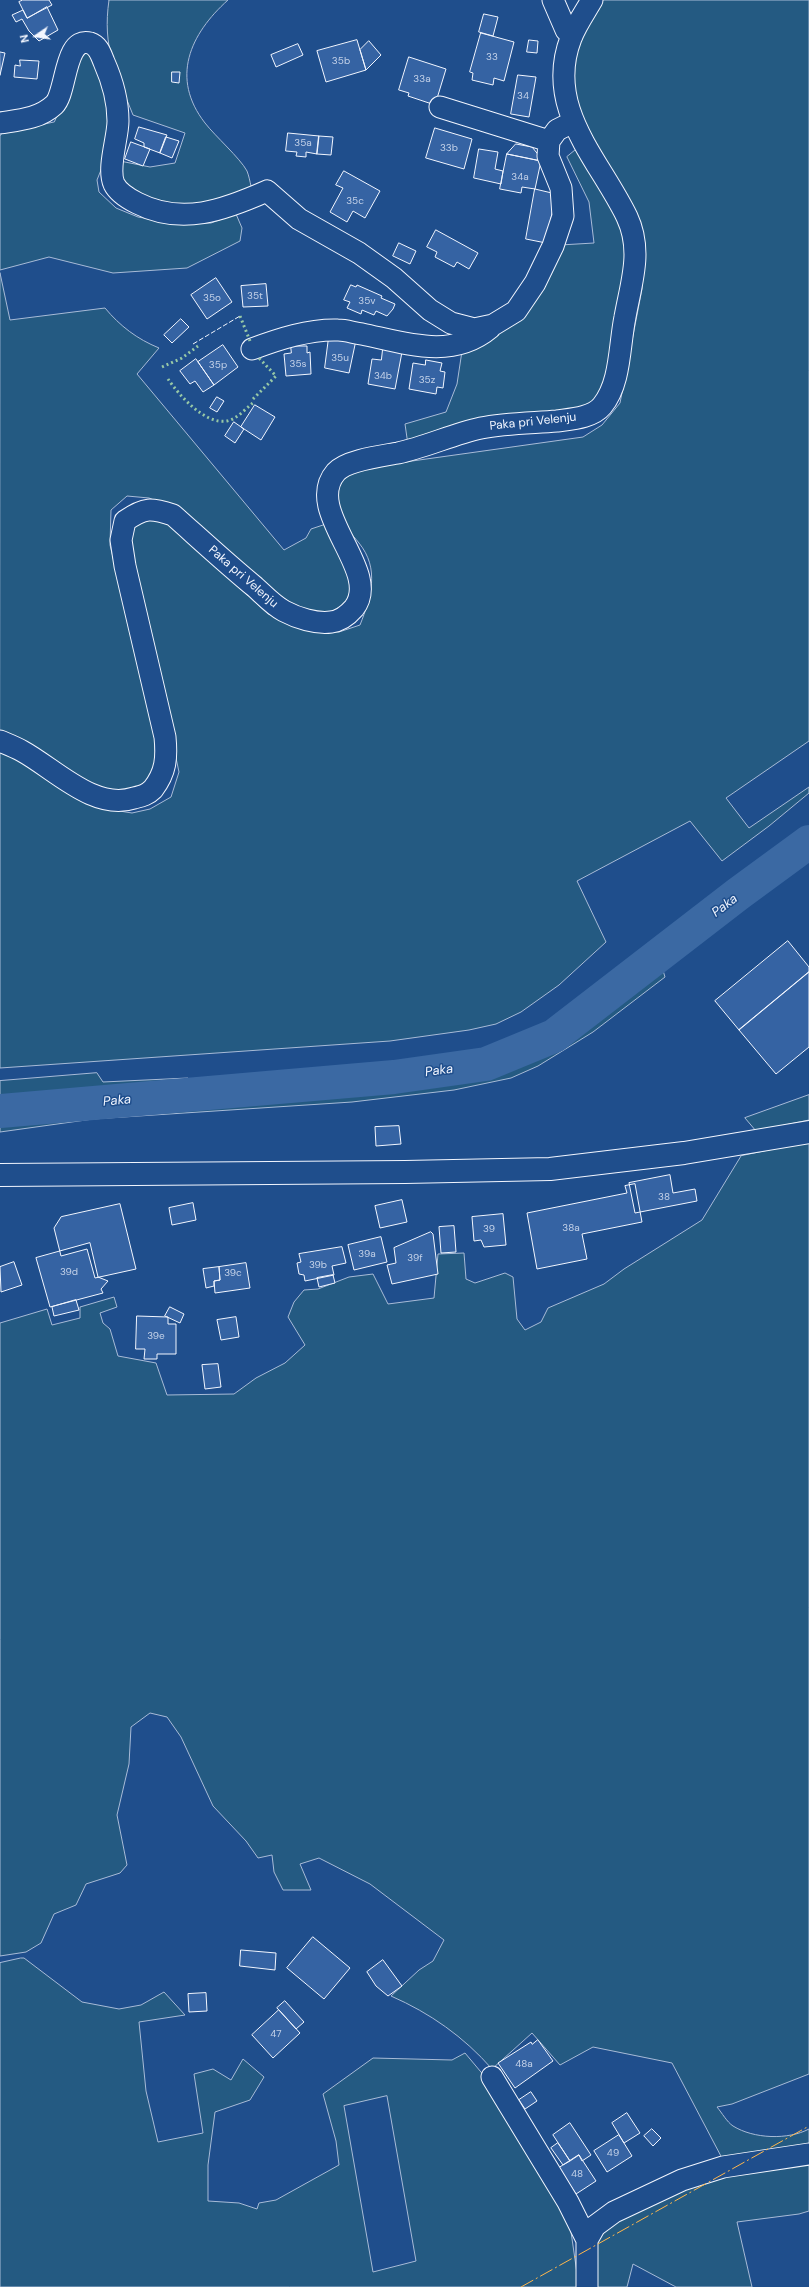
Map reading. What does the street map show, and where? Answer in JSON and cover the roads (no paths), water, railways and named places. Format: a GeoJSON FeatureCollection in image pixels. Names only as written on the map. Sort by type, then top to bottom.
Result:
{"type":"FeatureCollection","features":[{"type":"Feature","properties":{"kind":"main road"},"geometry":{"type":"LineString","coordinates":[[0,1175],[405,1172],[550,1169],[684,1153],[809,1132]]}},
{"type":"Feature","properties":{"kind":"street"},"geometry":{"type":"LineString","coordinates":[[553,0],[566,30],[572,36]]}},
{"type":"Feature","properties":{"kind":"street","name":"Paka pri Velenju"},"geometry":{"type":"LineString","coordinates":[[0,741],[22,750],[85,791],[104,799],[128,800],[148,794],[159,781],[167,760],[165,737],[125,566],[122,540],[125,521],[140,511],[154,509],[173,515],[283,610],[310,620],[332,622],[348,614],[359,601],[360,584],[332,516],[327,493],[331,480],[338,469],[352,463],[409,450],[482,428],[583,417],[601,408],[614,384],[624,319],[636,263],[635,239],[627,218],[573,122],[565,97],[563,75],[566,55],[572,36],[592,0]]}},
{"type":"Feature","properties":{"kind":"street"},"geometry":{"type":"LineString","coordinates":[[0,124],[43,114],[55,104],[63,86],[72,51],[79,44],[90,43],[99,49],[116,97],[118,121],[112,167],[114,184],[127,198],[148,209],[175,215],[204,214],[245,201],[267,191],[299,219],[359,253],[394,278],[430,310],[452,323],[474,329],[493,325]]}},
{"type":"Feature","properties":{"kind":"street"},"geometry":{"type":"LineString","coordinates":[[440,107],[549,141]]}},
{"type":"Feature","properties":{"kind":"street"},"geometry":{"type":"LineString","coordinates":[[252,349],[289,336],[338,330],[426,347],[451,347],[474,340],[493,325],[516,311],[535,283],[553,246],[563,216],[562,188],[548,156],[549,141],[557,130],[573,122]]}},
{"type":"Feature","properties":{"kind":"street"},"geometry":{"type":"LineString","coordinates":[[492,2077],[560,2189],[587,2240]]}},
{"type":"Feature","properties":{"kind":"street"},"geometry":{"type":"LineString","coordinates":[[587,2287],[587,2240],[594,2226],[614,2212],[682,2180],[723,2167],[809,2154]]}},
{"type":"Feature","properties":{"kind":"waterway","name":"Paka"},"geometry":{"type":"LineString","coordinates":[[0,1111],[394,1077],[486,1064],[554,1036],[738,894],[809,842]]}}]}
